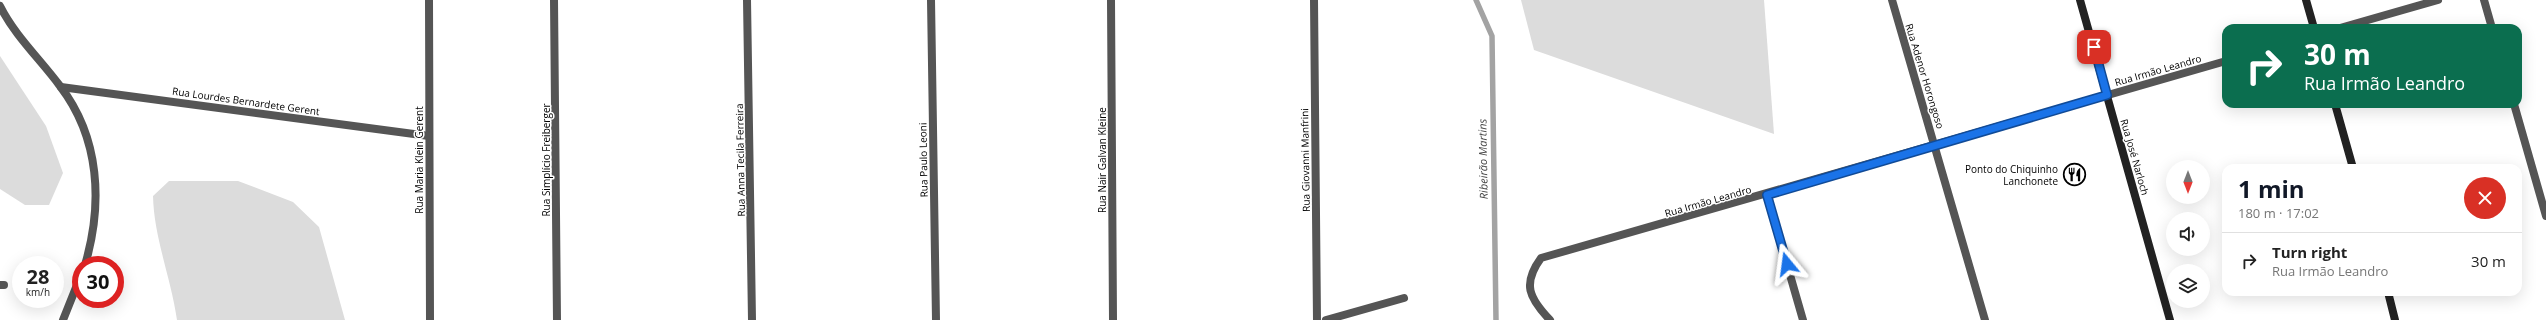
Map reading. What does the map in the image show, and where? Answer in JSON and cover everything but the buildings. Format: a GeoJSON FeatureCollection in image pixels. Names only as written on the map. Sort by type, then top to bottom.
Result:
{"type":"FeatureCollection","features":[{"type":"Feature","properties":{"kind":"main road","name":"Rua José Narloch"},"geometry":{"type":"LineString","coordinates":[[2080,0],[2170,320]]}},
{"type":"Feature","properties":{"kind":"main road"},"geometry":{"type":"LineString","coordinates":[[2306,0],[2313,24]]}},
{"type":"Feature","properties":{"kind":"main road"},"geometry":{"type":"LineString","coordinates":[[2336,108],[2352,164]]}},
{"type":"Feature","properties":{"kind":"main road"},"geometry":{"type":"LineString","coordinates":[[2389,296],[2396,320]]}},
{"type":"Feature","properties":{"kind":"street","name":"Rua Maria Klein Gerent"},"geometry":{"type":"LineString","coordinates":[[429,0],[430,320]]}},
{"type":"Feature","properties":{"kind":"street","name":"Rua Simplício Freiberger"},"geometry":{"type":"LineString","coordinates":[[554,0],[557,320]]}},
{"type":"Feature","properties":{"kind":"street","name":"Rua Anna Tecila Ferreira"},"geometry":{"type":"LineString","coordinates":[[747,0],[752,320]]}},
{"type":"Feature","properties":{"kind":"street","name":"Rua Paulo Leoni"},"geometry":{"type":"LineString","coordinates":[[932,0],[936,320]]}},
{"type":"Feature","properties":{"kind":"street","name":"Rua Nair Galvan Kleine"},"geometry":{"type":"LineString","coordinates":[[1111,0],[1113,320]]}},
{"type":"Feature","properties":{"kind":"street","name":"Rua Giovanni Manfrini"},"geometry":{"type":"LineString","coordinates":[[1314,0],[1316,320]]}},
{"type":"Feature","properties":{"kind":"street","name":"Rua Adenor Horongoso"},"geometry":{"type":"LineString","coordinates":[[1892,0],[1936,146],[1985,320]]}},
{"type":"Feature","properties":{"kind":"street"},"geometry":{"type":"LineString","coordinates":[[2354,24],[2438,0]]}},
{"type":"Feature","properties":{"kind":"street"},"geometry":{"type":"LineString","coordinates":[[2484,0],[2491,24]]}},
{"type":"Feature","properties":{"kind":"street"},"geometry":{"type":"LineString","coordinates":[[0,6],[22,40],[61,87],[80,118],[93,155],[96,189],[94,234],[87,256]]}},
{"type":"Feature","properties":{"kind":"street","name":"Rua Irmão Leandro"},"geometry":{"type":"LineString","coordinates":[[1550,320],[1533,299],[1529,284],[1531,272],[1541,258],[1767,195],[2222,62]]}},
{"type":"Feature","properties":{"kind":"street","name":"Rua Lourdes Bernardete Gerent"},"geometry":{"type":"LineString","coordinates":[[61,87],[429,136]]}},
{"type":"Feature","properties":{"kind":"street"},"geometry":{"type":"LineString","coordinates":[[2515,108],[2546,216]]}},
{"type":"Feature","properties":{"kind":"street"},"geometry":{"type":"LineString","coordinates":[[1767,195],[1803,320]]}},
{"type":"Feature","properties":{"kind":"street"},"geometry":{"type":"LineString","coordinates":[[63,320],[72,298]]}},
{"type":"Feature","properties":{"kind":"street"},"geometry":{"type":"LineString","coordinates":[[1326,320],[1404,298]]}},
{"type":"Feature","properties":{"kind":"shaded area"},"geometry":{"type":"Polygon","coordinates":[[[1521,0],[1764,0],[1774,134],[1534,50],[1521,0]]]}},
{"type":"Feature","properties":{"kind":"shaded area"},"geometry":{"type":"Polygon","coordinates":[[[0,56],[46,126],[63,173],[49,205],[25,205],[0,189],[0,56]]]}},
{"type":"Feature","properties":{"kind":"shaded area"},"geometry":{"type":"Polygon","coordinates":[[[169,181],[238,181],[293,202],[319,227],[345,320],[177,320],[171,289],[159,243],[153,196],[169,181]]]}},
{"type":"Feature","properties":{"kind":"waterway","name":"Ribeirão Martins"},"geometry":{"type":"LineString","coordinates":[[1476,0],[1492,36],[1496,320]]}},
{"type":"Feature","properties":{"kind":"place","name":"Ponto do Chiquinho Lanchonete"},"geometry":{"type":"Point","coordinates":[2074,175]}},
{"type":"Feature","properties":{"kind":"route"},"geometry":{"type":"LineString","coordinates":[[1787,264],[1767,195],[2107,95],[2094,47]]}}]}
